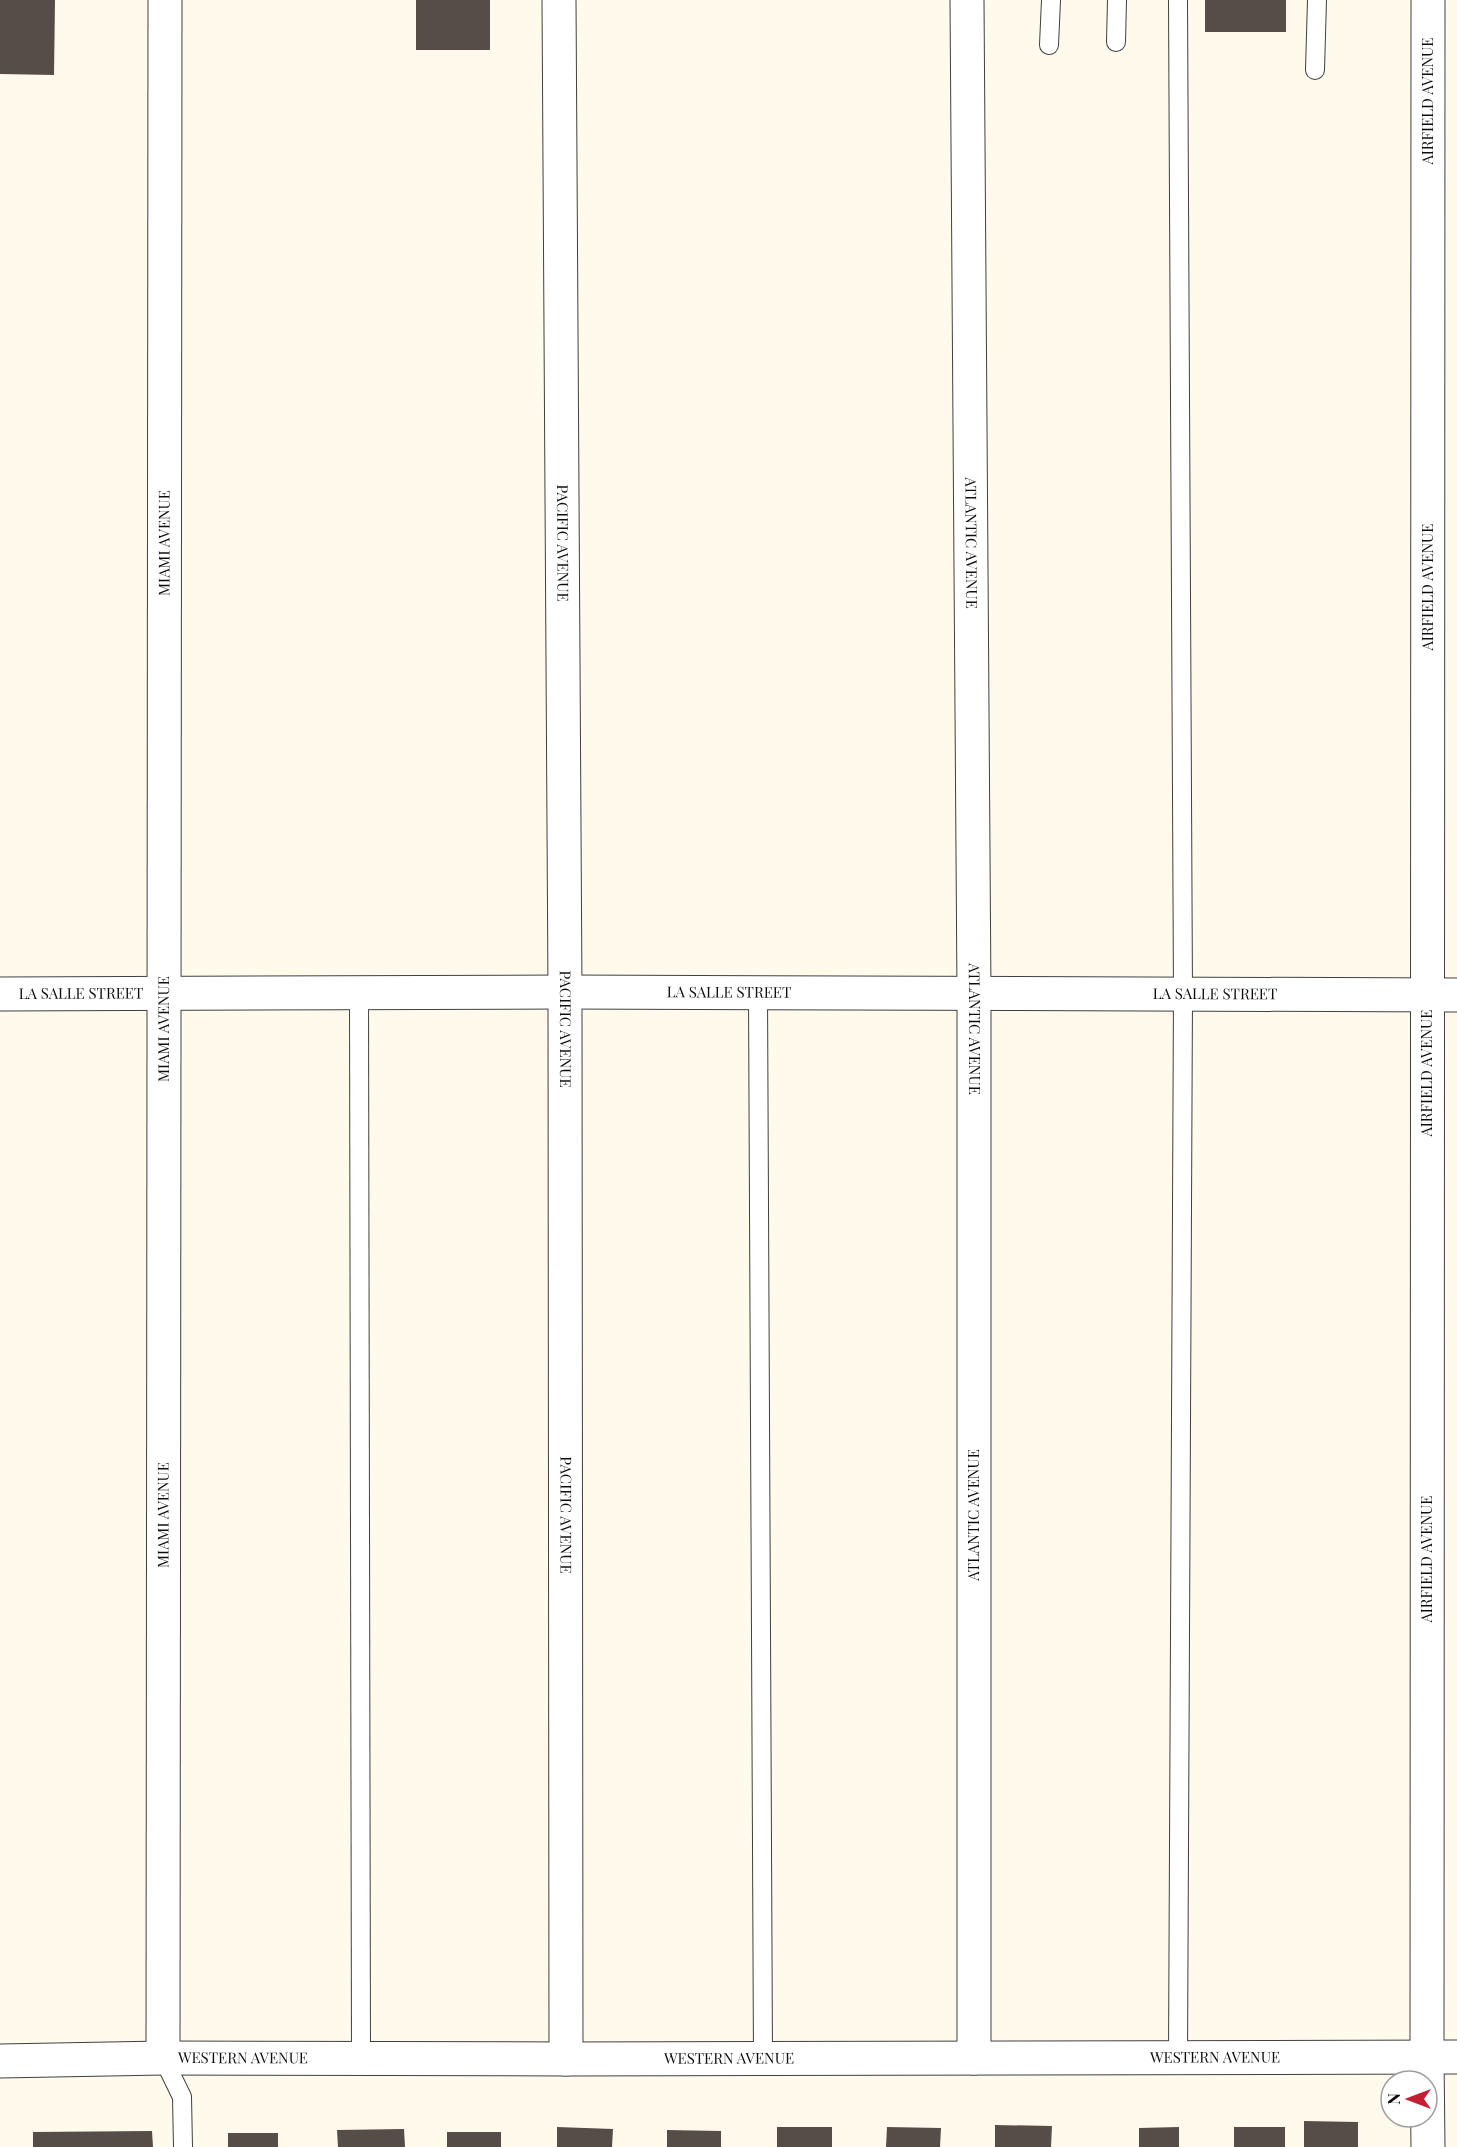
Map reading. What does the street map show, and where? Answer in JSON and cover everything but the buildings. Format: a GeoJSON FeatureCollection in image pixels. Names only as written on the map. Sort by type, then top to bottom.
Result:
{"type":"FeatureCollection","features":[{"type":"Feature","properties":{"kind":"street","name":"MIAMI AVENUE"},"geometry":{"type":"LineString","coordinates":[[163,2058],[165,0]]}},
{"type":"Feature","properties":{"kind":"street","name":"PACIFIC AVENUE"},"geometry":{"type":"LineString","coordinates":[[559,0],[565,992],[566,2060]]}},
{"type":"Feature","properties":{"kind":"street","name":"ATLANTIC AVENUE"},"geometry":{"type":"LineString","coordinates":[[966,0],[974,994],[974,2058]]}},
{"type":"Feature","properties":{"kind":"street","name":"AIRFIELD AVENUE"},"geometry":{"type":"LineString","coordinates":[[1428,0],[1442,995],[1442,2057],[1428,2147]]}},
{"type":"Feature","properties":{"kind":"street","name":"LA SALLE STREET"},"geometry":{"type":"LineString","coordinates":[[0,994],[565,992],[1442,995]]}},
{"type":"Feature","properties":{"kind":"street","name":"WESTERN AVENUE"},"geometry":{"type":"LineString","coordinates":[[0,2061],[163,2058],[566,2060],[1442,2057]]}},
{"type":"Feature","properties":{"kind":"lane"},"geometry":{"type":"LineString","coordinates":[[1049,45],[1051,0]]}},
{"type":"Feature","properties":{"kind":"lane"},"geometry":{"type":"LineString","coordinates":[[1116,42],[1117,0]]}},
{"type":"Feature","properties":{"kind":"lane"},"geometry":{"type":"LineString","coordinates":[[1178,0],[1183,994],[1178,2058]]}},
{"type":"Feature","properties":{"kind":"lane"},"geometry":{"type":"LineString","coordinates":[[1315,70],[1317,0]]}},
{"type":"Feature","properties":{"kind":"lane"},"geometry":{"type":"LineString","coordinates":[[358,992],[362,2059]]}},
{"type":"Feature","properties":{"kind":"lane"},"geometry":{"type":"LineString","coordinates":[[758,993],[763,2059]]}},
{"type":"Feature","properties":{"kind":"lane"},"geometry":{"type":"LineString","coordinates":[[163,2058],[182,2097],[183,2147]]}}]}
